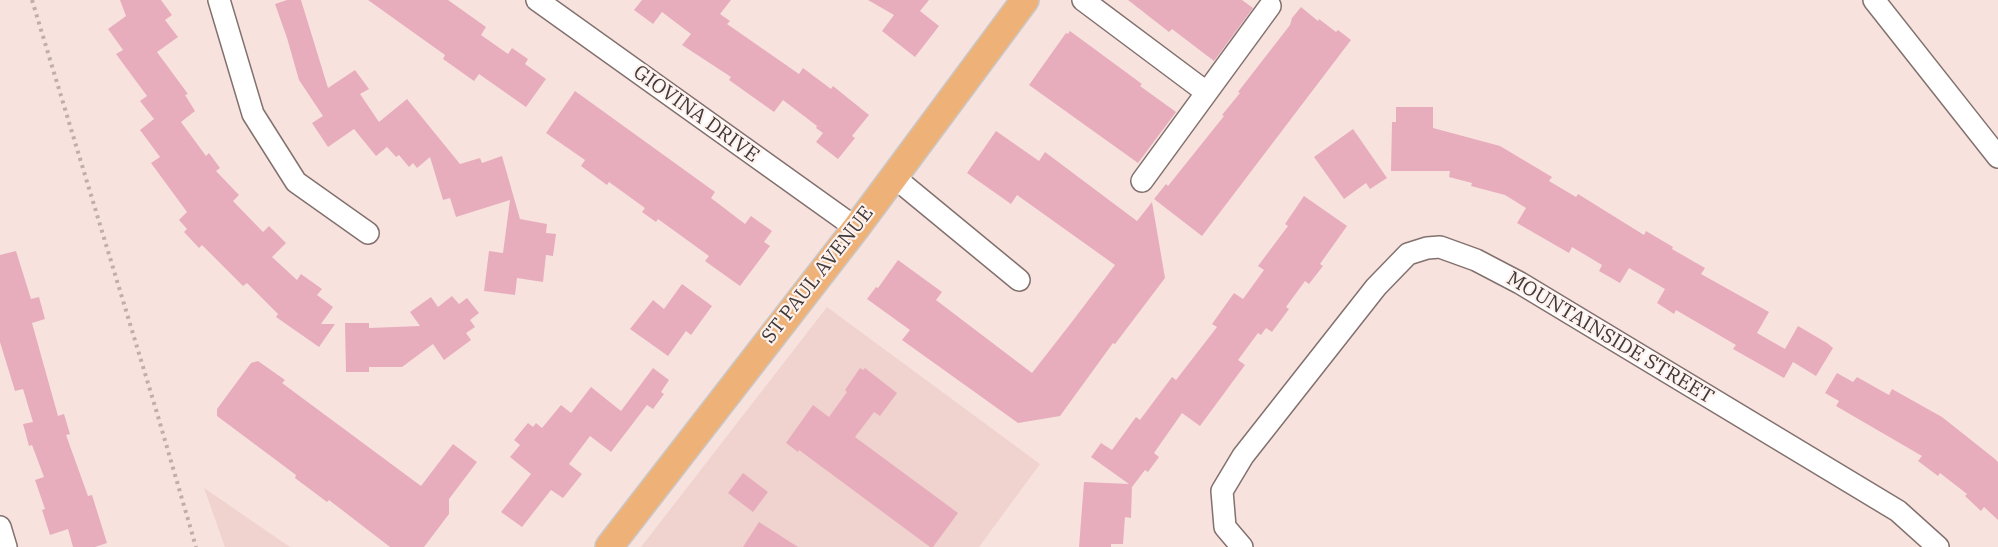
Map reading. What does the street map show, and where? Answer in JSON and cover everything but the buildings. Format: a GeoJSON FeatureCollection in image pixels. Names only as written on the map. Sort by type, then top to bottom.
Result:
{"type":"FeatureCollection","features":[{"type":"Feature","properties":{"kind":"main road","name":"ST PAUL AVENUE"},"geometry":{"type":"LineString","coordinates":[[609,547],[856,228],[1025,0]]}},
{"type":"Feature","properties":{"kind":"street"},"geometry":{"type":"LineString","coordinates":[[219,0],[253,114],[296,182],[368,233]]}},
{"type":"Feature","properties":{"kind":"street","name":"GIOVINA DRIVE"},"geometry":{"type":"LineString","coordinates":[[537,0],[856,228]]}},
{"type":"Feature","properties":{"kind":"street"},"geometry":{"type":"LineString","coordinates":[[1083,0],[1206,92]]}},
{"type":"Feature","properties":{"kind":"street"},"geometry":{"type":"LineString","coordinates":[[1874,0],[1998,157]]}},
{"type":"Feature","properties":{"kind":"street"},"geometry":{"type":"LineString","coordinates":[[1142,181],[1270,6]]}},
{"type":"Feature","properties":{"kind":"street"},"geometry":{"type":"LineString","coordinates":[[894,177],[1019,280]]}},
{"type":"Feature","properties":{"kind":"street","name":"MOUNTAINSIDE STREET"},"geometry":{"type":"LineString","coordinates":[[1242,547],[1225,527],[1222,491],[1243,456],[1376,287],[1408,254],[1427,248],[1440,248],[1476,260],[1520,283],[1898,511],[1938,547]]}},
{"type":"Feature","properties":{"kind":"street"},"geometry":{"type":"LineString","coordinates":[[0,526],[6,547]]}},
{"type":"Feature","properties":{"kind":"path"},"geometry":{"type":"LineString","coordinates":[[32,0],[196,547]]}},
{"type":"Feature","properties":{"kind":"shaded area"},"geometry":{"type":"Polygon","coordinates":[[[827,307],[1040,464],[979,547],[641,547],[827,307]]]}},
{"type":"Feature","properties":{"kind":"shaded area"},"geometry":{"type":"Polygon","coordinates":[[[204,488],[290,547],[225,547],[204,488]]]}}]}
